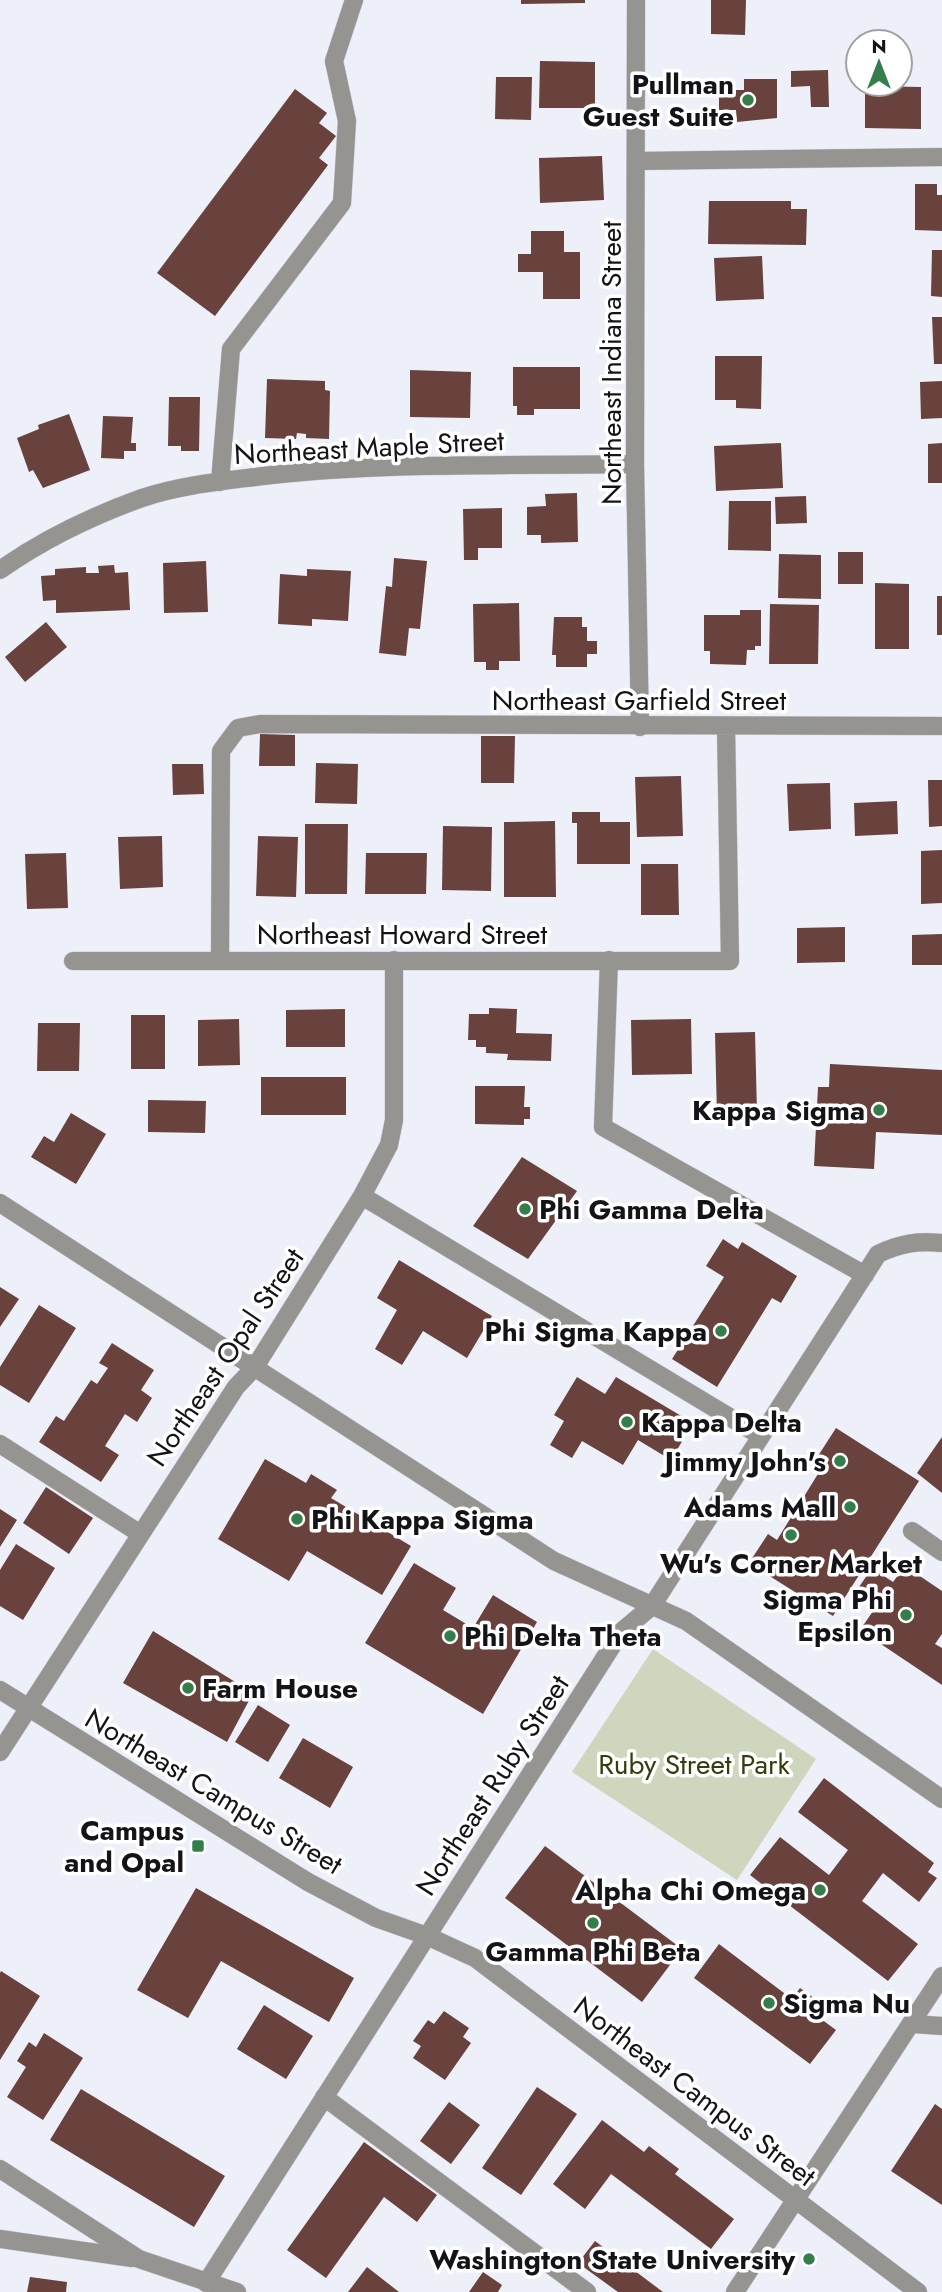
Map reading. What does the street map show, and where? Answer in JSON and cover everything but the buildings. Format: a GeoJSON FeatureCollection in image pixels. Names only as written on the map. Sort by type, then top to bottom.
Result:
{"type":"FeatureCollection","features":[{"type":"Feature","properties":{"kind":"street"},"geometry":{"type":"LineString","coordinates":[[220,482],[231,349],[342,203],[347,121],[334,61],[354,0]]}},
{"type":"Feature","properties":{"kind":"street","name":"Northeast Indiana Street"},"geometry":{"type":"LineString","coordinates":[[636,0],[638,161],[635,464],[640,727]]}},
{"type":"Feature","properties":{"kind":"street"},"geometry":{"type":"LineString","coordinates":[[638,161],[942,157]]}},
{"type":"Feature","properties":{"kind":"street","name":"Northeast Maple Street"},"geometry":{"type":"LineString","coordinates":[[0,570],[42,541],[144,498],[220,482],[305,471],[635,464]]}},
{"type":"Feature","properties":{"kind":"street","name":"Northeast Garfield Street"},"geometry":{"type":"LineString","coordinates":[[220,960],[221,751],[238,728],[248,725],[337,724],[942,726]]}},
{"type":"Feature","properties":{"kind":"street","name":"Northeast Howard Street"},"geometry":{"type":"LineString","coordinates":[[73,961],[730,961],[726,726]]}},
{"type":"Feature","properties":{"kind":"street","name":"Northeast Opal Street"},"geometry":{"type":"LineString","coordinates":[[0,1752],[139,1533],[236,1387],[255,1367],[362,1196],[389,1145],[394,1120],[394,960]]}},
{"type":"Feature","properties":{"kind":"street"},"geometry":{"type":"LineString","coordinates":[[609,960],[603,1127],[864,1275]]}},
{"type":"Feature","properties":{"kind":"street"},"geometry":{"type":"LineString","coordinates":[[362,1196],[761,1436]]}},
{"type":"Feature","properties":{"kind":"street"},"geometry":{"type":"LineString","coordinates":[[0,1203],[554,1561],[686,1621],[942,1799]]}},
{"type":"Feature","properties":{"kind":"street","name":"Northeast Ruby Street"},"geometry":{"type":"LineString","coordinates":[[206,2283],[621,1632],[652,1606],[878,1254],[899,1244],[917,1241],[942,1243]]}},
{"type":"Feature","properties":{"kind":"street"},"geometry":{"type":"LineString","coordinates":[[0,1444],[139,1533]]}},
{"type":"Feature","properties":{"kind":"street"},"geometry":{"type":"LineString","coordinates":[[912,1531],[942,1552]]}},
{"type":"Feature","properties":{"kind":"street","name":"Northeast Campus Street"},"geometry":{"type":"LineString","coordinates":[[0,1690],[308,1882],[376,1918],[427,1936],[475,1958],[918,2292]]}},
{"type":"Feature","properties":{"kind":"street"},"geometry":{"type":"LineString","coordinates":[[735,2292],[942,1976]]}},
{"type":"Feature","properties":{"kind":"street"},"geometry":{"type":"LineString","coordinates":[[913,2024],[942,2026]]}},
{"type":"Feature","properties":{"kind":"street"},"geometry":{"type":"LineString","coordinates":[[324,2097],[587,2292]]}},
{"type":"Feature","properties":{"kind":"street"},"geometry":{"type":"LineString","coordinates":[[0,2169],[139,2259]]}},
{"type":"Feature","properties":{"kind":"street"},"geometry":{"type":"LineString","coordinates":[[0,2239],[139,2259],[237,2292]]}},
{"type":"Feature","properties":{"kind":"green space","name":"Ruby Street Park"},"geometry":{"type":"Polygon","coordinates":[[[653,1649],[816,1759],[737,1880],[572,1772],[653,1649]]]}},
{"type":"Feature","properties":{"kind":"place","name":"Pullman Guest Suite"},"geometry":{"type":"Point","coordinates":[748,100]}},
{"type":"Feature","properties":{"kind":"place","name":"Kappa Sigma"},"geometry":{"type":"Point","coordinates":[879,1110]}},
{"type":"Feature","properties":{"kind":"place","name":"Phi Gamma Delta"},"geometry":{"type":"Point","coordinates":[525,1209]}},
{"type":"Feature","properties":{"kind":"place","name":"Phi Sigma Kappa"},"geometry":{"type":"Point","coordinates":[721,1331]}},
{"type":"Feature","properties":{"kind":"place","name":"Kappa Delta"},"geometry":{"type":"Point","coordinates":[627,1422]}},
{"type":"Feature","properties":{"kind":"place","name":"Jimmy John's"},"geometry":{"type":"Point","coordinates":[840,1461]}},
{"type":"Feature","properties":{"kind":"place","name":"Adams Mall"},"geometry":{"type":"Point","coordinates":[850,1507]}},
{"type":"Feature","properties":{"kind":"place","name":"Phi Kappa Sigma"},"geometry":{"type":"Point","coordinates":[297,1519]}},
{"type":"Feature","properties":{"kind":"place","name":"Wu's Corner Market"},"geometry":{"type":"Point","coordinates":[791,1535]}},
{"type":"Feature","properties":{"kind":"place","name":"Sigma Phi Epsilon"},"geometry":{"type":"Point","coordinates":[906,1615]}},
{"type":"Feature","properties":{"kind":"place","name":"Phi Delta Theta"},"geometry":{"type":"Point","coordinates":[450,1636]}},
{"type":"Feature","properties":{"kind":"place","name":"Farm House"},"geometry":{"type":"Point","coordinates":[188,1688]}},
{"type":"Feature","properties":{"kind":"place","name":"Campus and Opal"},"geometry":{"type":"Point","coordinates":[198,1846]}},
{"type":"Feature","properties":{"kind":"place","name":"Alpha Chi Omega"},"geometry":{"type":"Point","coordinates":[820,1890]}},
{"type":"Feature","properties":{"kind":"place","name":"Gamma Phi Beta"},"geometry":{"type":"Point","coordinates":[593,1923]}},
{"type":"Feature","properties":{"kind":"place","name":"Sigma Nu"},"geometry":{"type":"Point","coordinates":[769,2003]}},
{"type":"Feature","properties":{"kind":"place","name":"Washington State University"},"geometry":{"type":"Point","coordinates":[809,2259]}}]}
